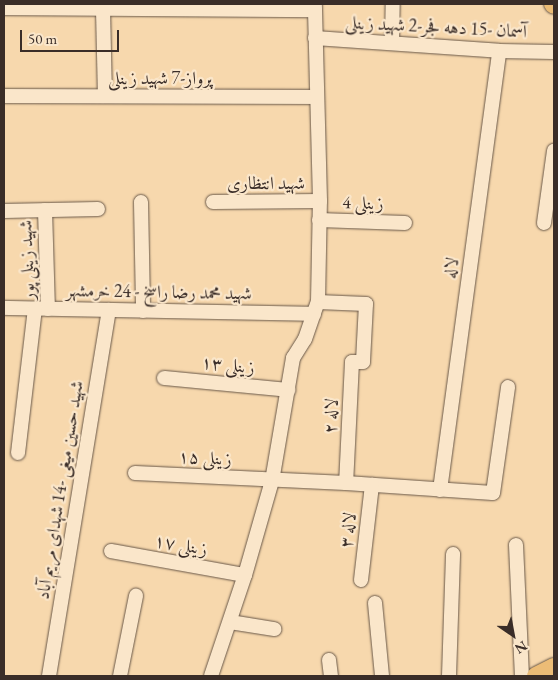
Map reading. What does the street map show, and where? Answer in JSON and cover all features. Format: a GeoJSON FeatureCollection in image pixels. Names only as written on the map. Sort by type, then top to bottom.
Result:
{"type":"FeatureCollection","features":[{"type":"Feature","properties":{"kind":"main road"},"geometry":{"type":"LineString","coordinates":[[536,676],[554,667]]}},
{"type":"Feature","properties":{"kind":"street"},"geometry":{"type":"LineString","coordinates":[[392,44],[394,4]]}},
{"type":"Feature","properties":{"kind":"street"},"geometry":{"type":"LineString","coordinates":[[4,8],[28,6],[103,8],[167,6],[315,7],[320,201],[316,308],[305,339],[293,358],[272,481],[245,575],[211,676]]}},
{"type":"Feature","properties":{"kind":"street"},"geometry":{"type":"LineString","coordinates":[[103,8],[104,96]]}},
{"type":"Feature","properties":{"kind":"street","name":"آسمان -15 دهه فجر-2 شهید زینلی"},"geometry":{"type":"LineString","coordinates":[[315,38],[499,51],[554,52]]}},
{"type":"Feature","properties":{"kind":"street","name":"لاله"},"geometry":{"type":"LineString","coordinates":[[440,490],[499,51]]}},
{"type":"Feature","properties":{"kind":"street","name":"پرواز-7 شهید زینلی"},"geometry":{"type":"LineString","coordinates":[[4,96],[317,97]]}},
{"type":"Feature","properties":{"kind":"street"},"geometry":{"type":"LineString","coordinates":[[544,223],[554,151]]}},
{"type":"Feature","properties":{"kind":"street","name":"شهید انتظاری"},"geometry":{"type":"LineString","coordinates":[[213,202],[320,201]]}},
{"type":"Feature","properties":{"kind":"street"},"geometry":{"type":"LineString","coordinates":[[141,202],[143,311]]}},
{"type":"Feature","properties":{"kind":"street","name":"شهید زینلی پور"},"geometry":{"type":"LineString","coordinates":[[4,211],[98,209]]}},
{"type":"Feature","properties":{"kind":"street","name":"شهید زینلی پور"},"geometry":{"type":"LineString","coordinates":[[18,453],[41,309],[45,210]]}},
{"type":"Feature","properties":{"kind":"street","name":"زینلی 4"},"geometry":{"type":"LineString","coordinates":[[319,220],[404,223]]}},
{"type":"Feature","properties":{"kind":"street","name":"شهید محمد رضا راسخ - 24 خرمشهر"},"geometry":{"type":"LineString","coordinates":[[4,308],[143,311],[316,308],[366,304],[363,362]]}},
{"type":"Feature","properties":{"kind":"street","name":"شهید حسین میغی -14 شهدای مریم آباد"},"geometry":{"type":"LineString","coordinates":[[49,676],[109,310]]}},
{"type":"Feature","properties":{"kind":"street","name":"لاله ۲"},"geometry":{"type":"LineString","coordinates":[[346,483],[352,362],[363,362]]}},
{"type":"Feature","properties":{"kind":"street","name":"زینلی ۱۳"},"geometry":{"type":"LineString","coordinates":[[164,378],[288,390]]}},
{"type":"Feature","properties":{"kind":"street"},"geometry":{"type":"LineString","coordinates":[[272,481],[346,483],[493,493],[508,387]]}},
{"type":"Feature","properties":{"kind":"street","name":"زینلی ۱۵"},"geometry":{"type":"LineString","coordinates":[[135,473],[272,481]]}},
{"type":"Feature","properties":{"kind":"street","name":"لاله ۳"},"geometry":{"type":"LineString","coordinates":[[361,580],[372,485]]}},
{"type":"Feature","properties":{"kind":"street"},"geometry":{"type":"LineString","coordinates":[[516,545],[522,676]]}},
{"type":"Feature","properties":{"kind":"street","name":"زینلی ۱۷"},"geometry":{"type":"LineString","coordinates":[[111,551],[245,575]]}},
{"type":"Feature","properties":{"kind":"street"},"geometry":{"type":"LineString","coordinates":[[449,676],[453,554]]}},
{"type":"Feature","properties":{"kind":"street"},"geometry":{"type":"LineString","coordinates":[[120,676],[136,596]]}},
{"type":"Feature","properties":{"kind":"street"},"geometry":{"type":"LineString","coordinates":[[375,603],[382,676]]}},
{"type":"Feature","properties":{"kind":"street"},"geometry":{"type":"LineString","coordinates":[[230,622],[274,629]]}},
{"type":"Feature","properties":{"kind":"street"},"geometry":{"type":"LineString","coordinates":[[329,660],[331,676]]}}]}
